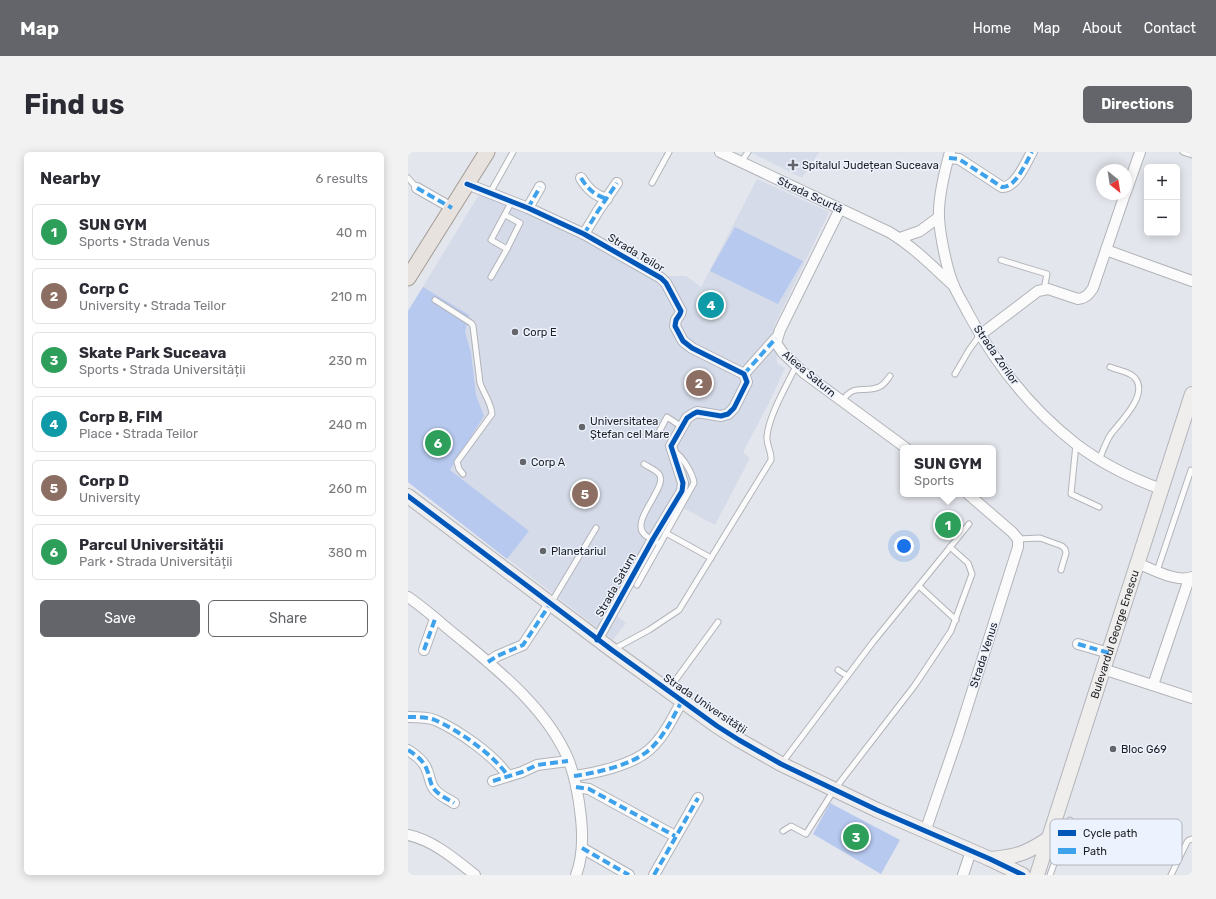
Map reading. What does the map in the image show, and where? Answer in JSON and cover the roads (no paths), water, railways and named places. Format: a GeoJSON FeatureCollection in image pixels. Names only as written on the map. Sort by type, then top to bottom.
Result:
{"type":"FeatureCollection","features":[{"type":"Feature","properties":{"kind":"main road"},"geometry":{"type":"LineString","coordinates":[[408,278],[487,152]]}},
{"type":"Feature","properties":{"kind":"street","name":"Strada Scurtă"},"geometry":{"type":"LineString","coordinates":[[720,152],[882,228],[900,238],[954,286]]}},
{"type":"Feature","properties":{"kind":"street"},"geometry":{"type":"LineString","coordinates":[[949,155],[958,159],[1002,187],[1006,187],[1014,182],[1032,152]]}},
{"type":"Feature","properties":{"kind":"street"},"geometry":{"type":"LineString","coordinates":[[1132,175],[1140,152]]}},
{"type":"Feature","properties":{"kind":"street","name":"Strada Zorilor"},"geometry":{"type":"LineString","coordinates":[[949,155],[939,217],[943,244],[954,286],[980,335],[1003,368],[1030,402],[1076,444],[1099,460],[1144,483],[1161,488]]}},
{"type":"Feature","properties":{"kind":"street"},"geometry":{"type":"LineString","coordinates":[[581,178],[587,188],[596,195],[606,199]]}},
{"type":"Feature","properties":{"kind":"street"},"geometry":{"type":"LineString","coordinates":[[584,234],[618,183]]}},
{"type":"Feature","properties":{"kind":"street","name":"Strada Teilor"},"geometry":{"type":"LineString","coordinates":[[467,184],[512,201],[584,234],[661,278],[666,283],[680,311],[675,326],[683,342],[746,376]]}},
{"type":"Feature","properties":{"kind":"street"},"geometry":{"type":"LineString","coordinates":[[528,208],[540,187]]}},
{"type":"Feature","properties":{"kind":"street"},"geometry":{"type":"LineString","coordinates":[[417,188],[452,208]]}},
{"type":"Feature","properties":{"kind":"street"},"geometry":{"type":"LineString","coordinates":[[980,335],[1038,291],[1044,289],[1078,299],[1088,295],[1093,288],[1124,200]]}},
{"type":"Feature","properties":{"kind":"street","name":"Aleea Saturn"},"geometry":{"type":"LineString","coordinates":[[840,209],[776,338],[776,343],[778,349],[796,366],[902,445]]}},
{"type":"Feature","properties":{"kind":"street"},"geometry":{"type":"LineString","coordinates":[[900,238],[920,231],[939,217]]}},
{"type":"Feature","properties":{"kind":"street"},"geometry":{"type":"LineString","coordinates":[[1106,250],[1192,281]]}},
{"type":"Feature","properties":{"kind":"street"},"geometry":{"type":"LineString","coordinates":[[672,451],[671,446],[687,418],[692,414],[697,412],[721,416],[728,414],[734,408],[747,382],[746,376],[776,338]]}},
{"type":"Feature","properties":{"kind":"street","name":"Bulevardul George Enescu"},"geometry":{"type":"LineString","coordinates":[[1055,819],[1192,394]]}},
{"type":"Feature","properties":{"kind":"street","name":"Strada Saturn"},"geometry":{"type":"LineString","coordinates":[[597,640],[656,542],[682,491],[683,483],[672,451]]}},
{"type":"Feature","properties":{"kind":"street","name":"Strada Universității"},"geometry":{"type":"LineString","coordinates":[[408,497],[597,640],[723,730],[781,764],[834,790],[1023,875]]}},
{"type":"Feature","properties":{"kind":"street"},"geometry":{"type":"LineString","coordinates":[[971,497],[1018,539]]}},
{"type":"Feature","properties":{"kind":"street","name":"Strada Venus"},"geometry":{"type":"LineString","coordinates":[[925,832],[958,736],[1017,552],[1018,539]]}},
{"type":"Feature","properties":{"kind":"street"},"geometry":{"type":"LineString","coordinates":[[1137,563],[1173,577],[1190,578],[1153,685]]}},
{"type":"Feature","properties":{"kind":"street"},"geometry":{"type":"LineString","coordinates":[[408,598],[488,662],[535,708],[558,740],[574,776],[581,814],[582,848],[579,868],[576,875]]}},
{"type":"Feature","properties":{"kind":"street"},"geometry":{"type":"LineString","coordinates":[[488,662],[497,656],[523,645],[550,604]]}},
{"type":"Feature","properties":{"kind":"street"},"geometry":{"type":"LineString","coordinates":[[424,650],[435,619]]}},
{"type":"Feature","properties":{"kind":"street"},"geometry":{"type":"LineString","coordinates":[[1078,644],[1109,653]]}},
{"type":"Feature","properties":{"kind":"street"},"geometry":{"type":"LineString","coordinates":[[1104,669],[1192,698]]}},
{"type":"Feature","properties":{"kind":"street"},"geometry":{"type":"LineString","coordinates":[[574,776],[624,763],[649,750],[658,740],[682,701]]}},
{"type":"Feature","properties":{"kind":"street"},"geometry":{"type":"LineString","coordinates":[[408,717],[420,717],[434,720],[456,732],[482,749],[502,767],[508,776]]}},
{"type":"Feature","properties":{"kind":"street"},"geometry":{"type":"LineString","coordinates":[[408,750],[423,762],[435,790],[454,803]]}},
{"type":"Feature","properties":{"kind":"street"},"geometry":{"type":"LineString","coordinates":[[492,781],[522,772],[538,765],[568,761]]}},
{"type":"Feature","properties":{"kind":"street"},"geometry":{"type":"LineString","coordinates":[[576,787],[589,788],[675,836]]}},
{"type":"Feature","properties":{"kind":"street"},"geometry":{"type":"LineString","coordinates":[[654,875],[698,798]]}},
{"type":"Feature","properties":{"kind":"street","name":"Bulevardul George Enescu"},"geometry":{"type":"LineString","coordinates":[[1037,875],[1050,833]]}},
{"type":"Feature","properties":{"kind":"street"},"geometry":{"type":"LineString","coordinates":[[408,835],[433,845],[475,875]]}},
{"type":"Feature","properties":{"kind":"street"},"geometry":{"type":"LineString","coordinates":[[990,859],[1012,857],[1023,854],[1048,839]]}},
{"type":"Feature","properties":{"kind":"street"},"geometry":{"type":"LineString","coordinates":[[582,848],[630,875]]}},
{"type":"Feature","properties":{"kind":"street"},"geometry":{"type":"LineString","coordinates":[[963,875],[971,851]]}},
{"type":"Feature","properties":{"kind":"lane"},"geometry":{"type":"LineString","coordinates":[[490,193],[513,152]]}},
{"type":"Feature","properties":{"kind":"lane"},"geometry":{"type":"LineString","coordinates":[[652,183],[669,152]]}},
{"type":"Feature","properties":{"kind":"lane"},"geometry":{"type":"LineString","coordinates":[[741,162],[748,152]]}},
{"type":"Feature","properties":{"kind":"lane"},"geometry":{"type":"LineString","coordinates":[[1183,152],[1192,155]]}},
{"type":"Feature","properties":{"kind":"lane"},"geometry":{"type":"LineString","coordinates":[[408,178],[417,188]]}},
{"type":"Feature","properties":{"kind":"lane"},"geometry":{"type":"LineString","coordinates":[[507,249],[491,240],[512,201]]}},
{"type":"Feature","properties":{"kind":"lane"},"geometry":{"type":"LineString","coordinates":[[491,277],[520,223],[505,215]]}},
{"type":"Feature","properties":{"kind":"lane"},"geometry":{"type":"LineString","coordinates":[[1001,260],[1047,274],[1044,289]]}},
{"type":"Feature","properties":{"kind":"lane"},"geometry":{"type":"LineString","coordinates":[[435,300],[471,323],[473,326],[480,383],[483,392],[489,400],[492,414],[458,462],[459,469],[463,474]]}},
{"type":"Feature","properties":{"kind":"lane"},"geometry":{"type":"LineString","coordinates":[[955,374],[980,335]]}},
{"type":"Feature","properties":{"kind":"lane"},"geometry":{"type":"LineString","coordinates":[[612,650],[649,630],[679,610],[771,460],[771,453],[767,447],[769,426],[777,405],[796,366]]}},
{"type":"Feature","properties":{"kind":"lane"},"geometry":{"type":"LineString","coordinates":[[1099,460],[1110,436],[1133,408],[1139,390],[1138,382],[1134,376],[1110,367]]}},
{"type":"Feature","properties":{"kind":"lane"},"geometry":{"type":"LineString","coordinates":[[842,401],[851,391],[857,389],[869,389],[883,385],[890,376]]}},
{"type":"Feature","properties":{"kind":"lane"},"geometry":{"type":"LineString","coordinates":[[659,432],[667,417],[682,427]]}},
{"type":"Feature","properties":{"kind":"lane"},"geometry":{"type":"LineString","coordinates":[[1076,444],[1071,494],[1098,507]]}},
{"type":"Feature","properties":{"kind":"lane"},"geometry":{"type":"LineString","coordinates":[[637,585],[656,542],[666,533],[694,483],[694,478],[679,455],[672,451]]}},
{"type":"Feature","properties":{"kind":"lane"},"geometry":{"type":"LineString","coordinates":[[644,464],[660,474],[661,478],[660,486],[640,522],[641,530],[644,534],[656,542]]}},
{"type":"Feature","properties":{"kind":"lane"},"geometry":{"type":"LineString","coordinates":[[1157,571],[1191,470]]}},
{"type":"Feature","properties":{"kind":"lane"},"geometry":{"type":"LineString","coordinates":[[781,764],[847,676],[969,524]]}},
{"type":"Feature","properties":{"kind":"lane"},"geometry":{"type":"LineString","coordinates":[[550,604],[596,528]]}},
{"type":"Feature","properties":{"kind":"lane"},"geometry":{"type":"LineString","coordinates":[[666,533],[711,558]]}},
{"type":"Feature","properties":{"kind":"lane"},"geometry":{"type":"LineString","coordinates":[[1018,539],[1040,538],[1062,546],[1066,553],[1061,570]]}},
{"type":"Feature","properties":{"kind":"lane"},"geometry":{"type":"LineString","coordinates":[[783,831],[791,826],[806,834],[834,790],[915,685],[951,631],[972,574],[968,563],[950,547]]}},
{"type":"Feature","properties":{"kind":"lane"},"geometry":{"type":"LineString","coordinates":[[919,586],[956,620]]}},
{"type":"Feature","properties":{"kind":"lane"},"geometry":{"type":"LineString","coordinates":[[668,691],[718,622]]}},
{"type":"Feature","properties":{"kind":"lane"},"geometry":{"type":"LineString","coordinates":[[838,670],[847,676]]}},
{"type":"Feature","properties":{"kind":"lane"},"geometry":{"type":"LineString","coordinates":[[1182,852],[1187,842],[1192,839]]}},
{"type":"Feature","properties":{"kind":"lane"},"geometry":{"type":"LineString","coordinates":[[1050,875],[1054,865]]}},
{"type":"Feature","properties":{"kind":"lane"},"geometry":{"type":"LineString","coordinates":[[1171,875],[1176,865]]}},
{"type":"Feature","properties":{"kind":"place","name":"Spitalul Județean Suceava"},"geometry":{"type":"Point","coordinates":[793,165]}},
{"type":"Feature","properties":{"kind":"place","name":"Corp B, FIM"},"geometry":{"type":"Point","coordinates":[711,305]}},
{"type":"Feature","properties":{"kind":"place","name":"Corp E"},"geometry":{"type":"Point","coordinates":[515,332]}},
{"type":"Feature","properties":{"kind":"place","name":"Corp C"},"geometry":{"type":"Point","coordinates":[699,383]}},
{"type":"Feature","properties":{"kind":"place","name":"Universitatea Ștefan cel Mare"},"geometry":{"type":"Point","coordinates":[582,427]}},
{"type":"Feature","properties":{"kind":"place","name":"Parcul Universității"},"geometry":{"type":"Point","coordinates":[438,443]}},
{"type":"Feature","properties":{"kind":"place","name":"Corp A"},"geometry":{"type":"Point","coordinates":[523,462]}},
{"type":"Feature","properties":{"kind":"place","name":"Corp D"},"geometry":{"type":"Point","coordinates":[585,494]}},
{"type":"Feature","properties":{"kind":"place","name":"SUN GYM"},"geometry":{"type":"Point","coordinates":[948,525]}},
{"type":"Feature","properties":{"kind":"place","name":"Planetariul"},"geometry":{"type":"Point","coordinates":[543,551]}},
{"type":"Feature","properties":{"kind":"place","name":"Bloc G69"},"geometry":{"type":"Point","coordinates":[1113,749]}},
{"type":"Feature","properties":{"kind":"place","name":"Skate Park Suceava"},"geometry":{"type":"Point","coordinates":[856,837]}}]}
